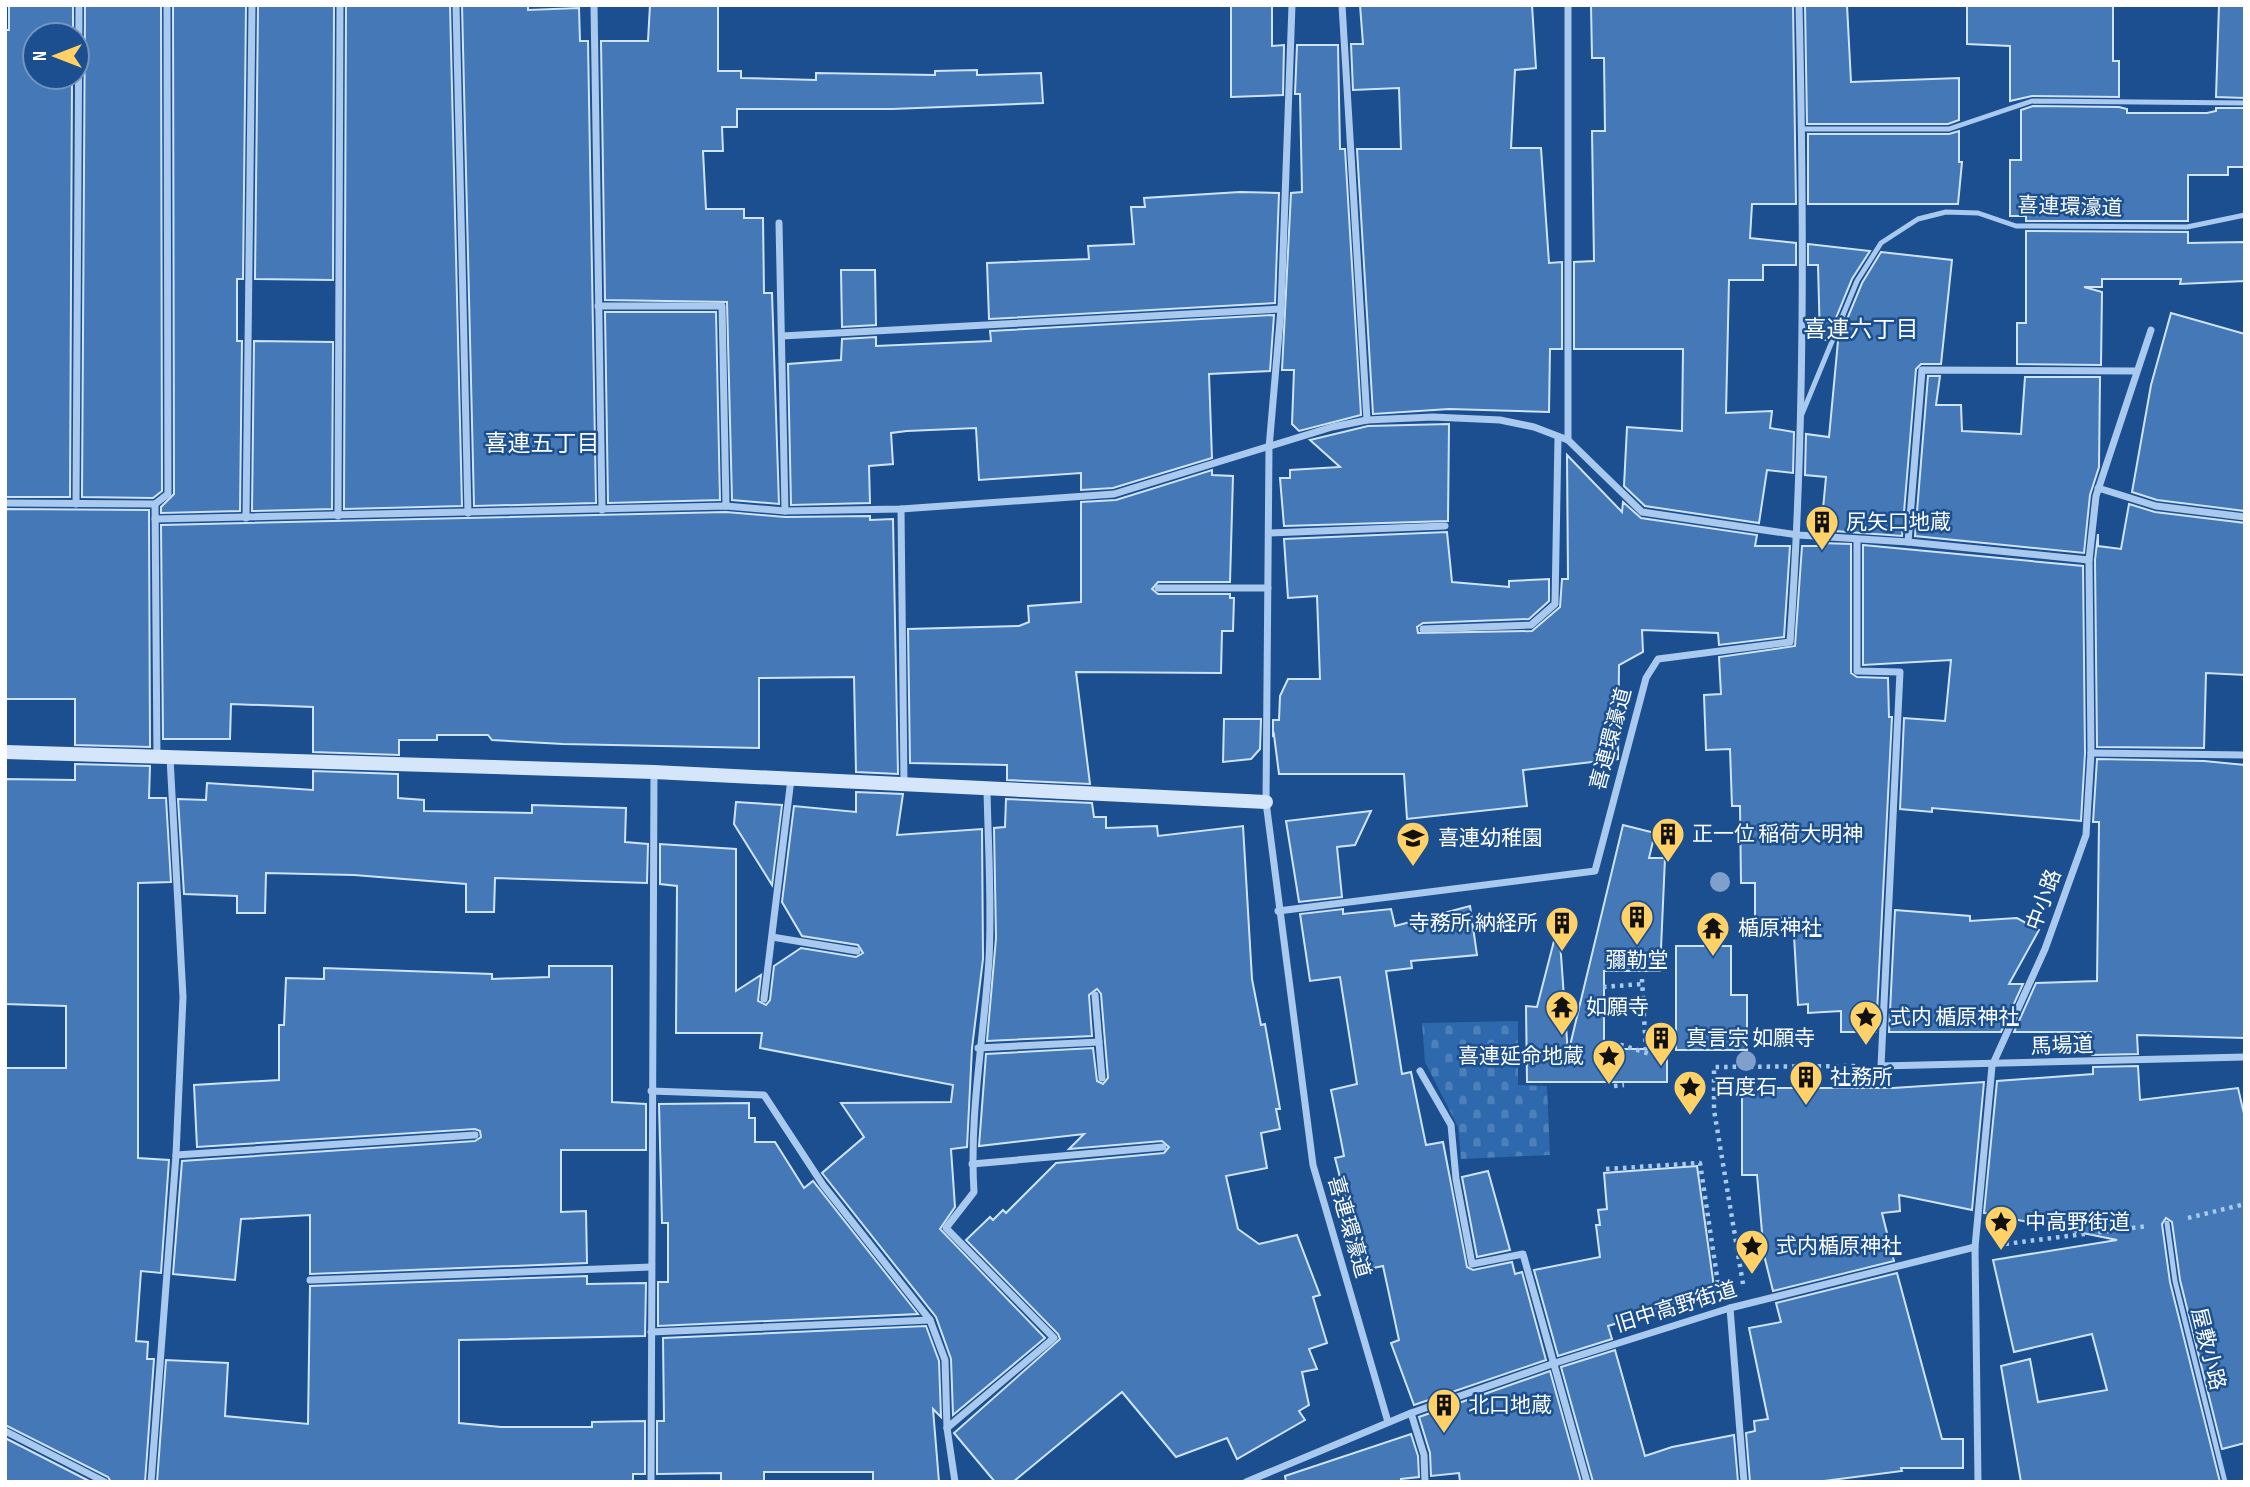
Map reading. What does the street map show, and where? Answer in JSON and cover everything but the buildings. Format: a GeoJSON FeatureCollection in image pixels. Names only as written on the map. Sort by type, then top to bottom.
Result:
{"type":"FeatureCollection","features":[{"type":"Feature","properties":{"kind":"street"},"geometry":{"type":"LineString","coordinates":[[76,504],[79,5]]}},
{"type":"Feature","properties":{"kind":"street"},"geometry":{"type":"LineString","coordinates":[[5,503],[155,505],[168,494],[167,5]]}},
{"type":"Feature","properties":{"kind":"street"},"geometry":{"type":"LineString","coordinates":[[246,518],[252,5]]}},
{"type":"Feature","properties":{"kind":"street"},"geometry":{"type":"LineString","coordinates":[[338,516],[340,5]]}},
{"type":"Feature","properties":{"kind":"street"},"geometry":{"type":"LineString","coordinates":[[456,5],[468,513]]}},
{"type":"Feature","properties":{"kind":"street"},"geometry":{"type":"LineString","coordinates":[[594,5],[602,510]]}},
{"type":"Feature","properties":{"kind":"street"},"geometry":{"type":"LineString","coordinates":[[1278,911],[1266,802],[1269,448],[1281,309],[1292,5]]}},
{"type":"Feature","properties":{"kind":"street"},"geometry":{"type":"LineString","coordinates":[[1342,5],[1367,420]]}},
{"type":"Feature","properties":{"kind":"street"},"geometry":{"type":"LineString","coordinates":[[1568,5],[1568,440]]}},
{"type":"Feature","properties":{"kind":"street"},"geometry":{"type":"LineString","coordinates":[[1799,5],[1802,129],[1799,422]]}},
{"type":"Feature","properties":{"kind":"street"},"geometry":{"type":"LineString","coordinates":[[779,223],[785,510]]}},
{"type":"Feature","properties":{"kind":"street"},"geometry":{"type":"LineString","coordinates":[[598,306],[722,306],[726,506]]}},
{"type":"Feature","properties":{"kind":"street"},"geometry":{"type":"LineString","coordinates":[[782,336],[1281,309]]}},
{"type":"Feature","properties":{"kind":"street","name":"中小路"},"geometry":{"type":"LineString","coordinates":[[1978,1482],[1975,1247],[1992,1066],[2045,949],[2086,835],[2091,753],[2090,560],[2098,488],[2151,330]]}},
{"type":"Feature","properties":{"kind":"street"},"geometry":{"type":"LineString","coordinates":[[1908,541],[1922,370],[2136,372]]}},
{"type":"Feature","properties":{"kind":"street"},"geometry":{"type":"LineString","coordinates":[[155,519],[726,506],[785,510],[901,509],[1114,494],[1332,427],[1367,420],[1433,417],[1500,420],[1534,427],[1568,440],[1642,512],[1798,535],[1908,541],[2090,560]]}},
{"type":"Feature","properties":{"kind":"street","name":"喜連環濠道"},"geometry":{"type":"LineString","coordinates":[[1388,1422],[1313,1165],[1278,911],[1595,871],[1646,678],[1658,659],[1790,642],[1798,535],[1799,422]]}},
{"type":"Feature","properties":{"kind":"street"},"geometry":{"type":"LineString","coordinates":[[1423,629],[1531,625],[1555,604],[1558,437]]}},
{"type":"Feature","properties":{"kind":"street"},"geometry":{"type":"LineString","coordinates":[[2098,488],[2156,506],[2245,517]]}},
{"type":"Feature","properties":{"kind":"street"},"geometry":{"type":"LineString","coordinates":[[152,1482],[176,1155],[183,997],[163,758],[155,505]]}},
{"type":"Feature","properties":{"kind":"street"},"geometry":{"type":"LineString","coordinates":[[901,509],[904,785]]}},
{"type":"Feature","properties":{"kind":"street"},"geometry":{"type":"LineString","coordinates":[[1269,533],[1445,526]]}},
{"type":"Feature","properties":{"kind":"street"},"geometry":{"type":"LineString","coordinates":[[1857,540],[1857,671],[1900,672],[1881,1066]]}},
{"type":"Feature","properties":{"kind":"street"},"geometry":{"type":"LineString","coordinates":[[1158,588],[1268,588]]}},
{"type":"Feature","properties":{"kind":"street"},"geometry":{"type":"LineString","coordinates":[[5,752],[654,772],[1266,802]]}},
{"type":"Feature","properties":{"kind":"street"},"geometry":{"type":"LineString","coordinates":[[2091,753],[2245,755]]}},
{"type":"Feature","properties":{"kind":"street"},"geometry":{"type":"LineString","coordinates":[[650,1482],[654,772]]}},
{"type":"Feature","properties":{"kind":"street"},"geometry":{"type":"LineString","coordinates":[[764,999],[791,779]]}},
{"type":"Feature","properties":{"kind":"street"},"geometry":{"type":"LineString","coordinates":[[947,1428],[1054,1338],[946,1228],[974,1192],[972,1164],[978,1048],[989,958],[987,789]]}},
{"type":"Feature","properties":{"kind":"street"},"geometry":{"type":"LineString","coordinates":[[772,937],[857,951]]}},
{"type":"Feature","properties":{"kind":"street"},"geometry":{"type":"LineString","coordinates":[[1095,995],[1102,1078]]}},
{"type":"Feature","properties":{"kind":"street"},"geometry":{"type":"LineString","coordinates":[[978,1048],[1099,1041]]}},
{"type":"Feature","properties":{"kind":"street","name":"馬場道"},"geometry":{"type":"LineString","coordinates":[[1881,1066],[1992,1066],[2245,1057]]}},
{"type":"Feature","properties":{"kind":"street"},"geometry":{"type":"LineString","coordinates":[[1420,1071],[1451,1125],[1456,1179],[1472,1264],[1523,1254],[1587,1482]]}},
{"type":"Feature","properties":{"kind":"street"},"geometry":{"type":"LineString","coordinates":[[651,1091],[764,1095],[823,1185],[930,1320],[945,1360],[947,1428],[955,1482]]}},
{"type":"Feature","properties":{"kind":"street"},"geometry":{"type":"LineString","coordinates":[[176,1155],[475,1135]]}},
{"type":"Feature","properties":{"kind":"street"},"geometry":{"type":"LineString","coordinates":[[972,1164],[1163,1147]]}},
{"type":"Feature","properties":{"kind":"street","name":"旧中高野街道"},"geometry":{"type":"LineString","coordinates":[[1388,1422],[1555,1363],[1726,1309],[1975,1247]]}},
{"type":"Feature","properties":{"kind":"street"},"geometry":{"type":"LineString","coordinates":[[310,1280],[651,1267]]}},
{"type":"Feature","properties":{"kind":"street"},"geometry":{"type":"LineString","coordinates":[[1726,1309],[1744,1482]]}},
{"type":"Feature","properties":{"kind":"street"},"geometry":{"type":"LineString","coordinates":[[651,1332],[930,1320]]}},
{"type":"Feature","properties":{"kind":"street"},"geometry":{"type":"LineString","coordinates":[[1411,1413],[1424,1455],[1425,1482]]}},
{"type":"Feature","properties":{"kind":"street"},"geometry":{"type":"LineString","coordinates":[[1246,1482],[1388,1422]]}},
{"type":"Feature","properties":{"kind":"street"},"geometry":{"type":"LineString","coordinates":[[5,1431],[105,1482]]}},
{"type":"Feature","properties":{"kind":"lane"},"geometry":{"type":"LineString","coordinates":[[1802,129],[1949,129],[2032,101],[2245,103]]}},
{"type":"Feature","properties":{"kind":"lane","name":"喜連環濠道"},"geometry":{"type":"LineString","coordinates":[[1799,422],[1857,281],[1881,243],[1917,219],[1954,212],[1978,213],[2016,226],[2187,227],[2245,215]]}},
{"type":"Feature","properties":{"kind":"lane","name":"屋敷小路"},"geometry":{"type":"LineString","coordinates":[[2167,1223],[2175,1281],[2225,1482]]}},
{"type":"Feature","properties":{"kind":"path"},"geometry":{"type":"LineString","coordinates":[[1603,987],[1643,981],[1648,1053],[1612,1042]]}},
{"type":"Feature","properties":{"kind":"path"},"geometry":{"type":"LineString","coordinates":[[1748,1303],[1714,1110],[1714,1067],[1881,1066]]}},
{"type":"Feature","properties":{"kind":"path"},"geometry":{"type":"LineString","coordinates":[[1614,1086],[1624,1085]]}},
{"type":"Feature","properties":{"kind":"path"},"geometry":{"type":"LineString","coordinates":[[1606,1169],[1700,1163],[1726,1309]]}},
{"type":"Feature","properties":{"kind":"path"},"geometry":{"type":"LineString","coordinates":[[1975,1247],[2096,1235],[2167,1223],[2245,1204]]}},
{"type":"Feature","properties":{"kind":"green space"},"geometry":{"type":"Polygon","coordinates":[[[1518,1021],[1518,1085],[1547,1086],[1550,1155],[1461,1159],[1458,1127],[1425,1062],[1422,1023],[1518,1021]]]}},
{"type":"Feature","properties":{"kind":"place","name":"尻矢口地蔵"},"geometry":{"type":"Point","coordinates":[1822,552]}},
{"type":"Feature","properties":{"kind":"place","name":"正一位 稲荷大明神"},"geometry":{"type":"Point","coordinates":[1668,864]}},
{"type":"Feature","properties":{"kind":"place","name":"喜連幼稚園"},"geometry":{"type":"Point","coordinates":[1413,868]}},
{"type":"Feature","properties":{"kind":"place","name":"彌勒堂"},"geometry":{"type":"Point","coordinates":[1637,947]}},
{"type":"Feature","properties":{"kind":"place","name":"寺務所 納経所"},"geometry":{"type":"Point","coordinates":[1562,953]}},
{"type":"Feature","properties":{"kind":"place","name":"楯原神社"},"geometry":{"type":"Point","coordinates":[1713,958]}},
{"type":"Feature","properties":{"kind":"place","name":"如願寺"},"geometry":{"type":"Point","coordinates":[1562,1037]}},
{"type":"Feature","properties":{"kind":"place","name":"式内 楯原神社"},"geometry":{"type":"Point","coordinates":[1866,1047]}},
{"type":"Feature","properties":{"kind":"place","name":"真言宗 如願寺"},"geometry":{"type":"Point","coordinates":[1661,1068]}},
{"type":"Feature","properties":{"kind":"place","name":"喜連延命地蔵"},"geometry":{"type":"Point","coordinates":[1609,1086]}},
{"type":"Feature","properties":{"kind":"place","name":"社務所"},"geometry":{"type":"Point","coordinates":[1806,1107]}},
{"type":"Feature","properties":{"kind":"place","name":"百度石"},"geometry":{"type":"Point","coordinates":[1690,1117]}},
{"type":"Feature","properties":{"kind":"place","name":"中高野街道"},"geometry":{"type":"Point","coordinates":[2001,1252]}},
{"type":"Feature","properties":{"kind":"place","name":"式内楯原神社"},"geometry":{"type":"Point","coordinates":[1752,1276]}},
{"type":"Feature","properties":{"kind":"place","name":"北口地蔵"},"geometry":{"type":"Point","coordinates":[1444,1435]}},
{"type":"Feature","properties":{"kind":"district","name":"喜連六丁目"},"geometry":{"type":"Point","coordinates":[1861,330]}},
{"type":"Feature","properties":{"kind":"district","name":"喜連五丁目"},"geometry":{"type":"Point","coordinates":[542,444]}}]}
